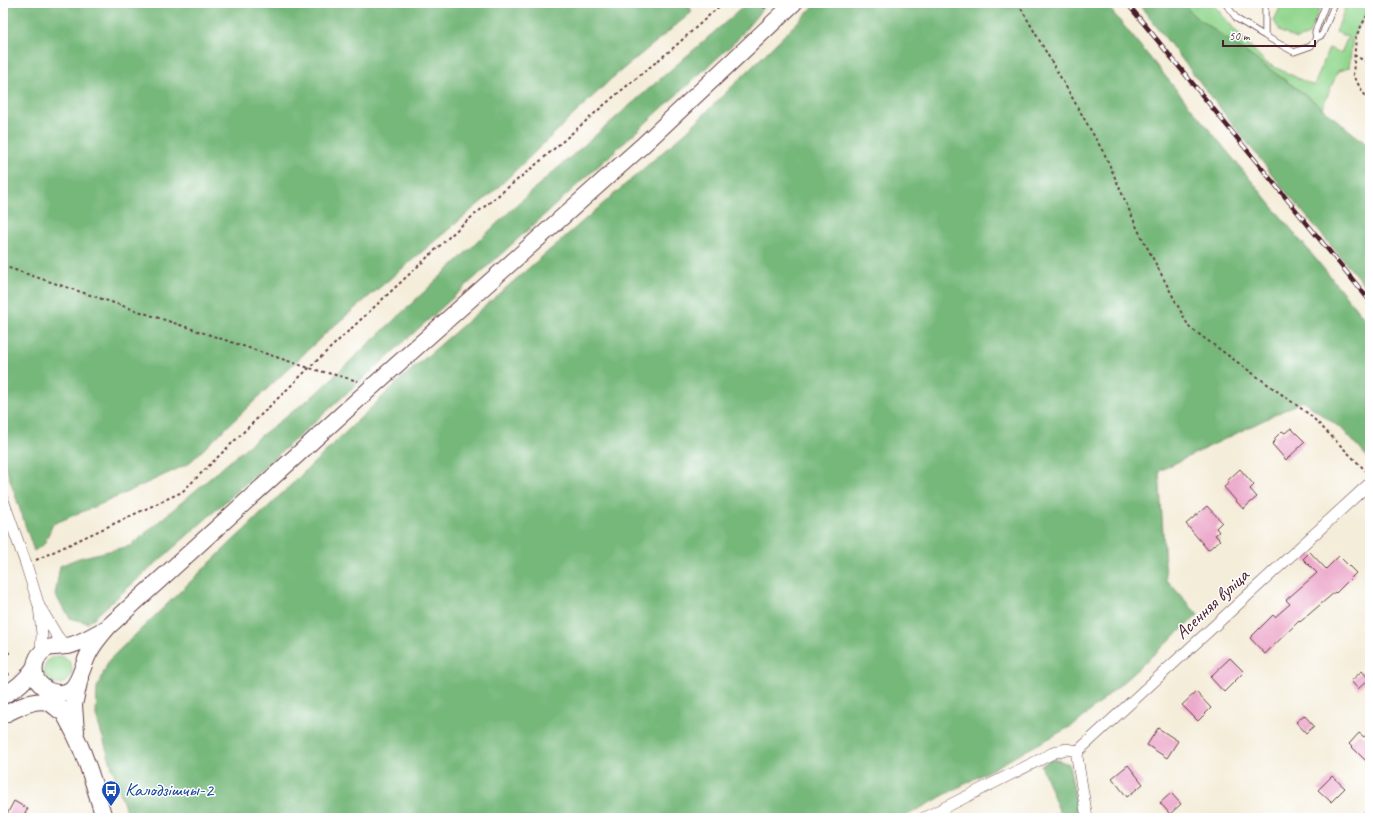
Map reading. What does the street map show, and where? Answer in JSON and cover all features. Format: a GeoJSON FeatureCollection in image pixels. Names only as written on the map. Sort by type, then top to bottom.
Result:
{"type":"FeatureCollection","features":[{"type":"Feature","properties":{"kind":"main road"},"geometry":{"type":"LineString","coordinates":[[34,668],[40,685],[47,690],[63,693],[71,690],[77,683],[89,654],[109,626],[373,386],[642,146],[794,3]]}},
{"type":"Feature","properties":{"kind":"main road"},"geometry":{"type":"LineString","coordinates":[[3,696],[14,690],[26,680],[41,653],[51,647],[66,646],[86,640],[109,626]]}},
{"type":"Feature","properties":{"kind":"main road"},"geometry":{"type":"LineString","coordinates":[[66,646],[76,654],[82,669],[74,705],[77,736],[104,818]]}},
{"type":"Feature","properties":{"kind":"main road"},"geometry":{"type":"LineString","coordinates":[[3,710],[31,695],[47,690]]}},
{"type":"Feature","properties":{"kind":"main road"},"geometry":{"type":"LineString","coordinates":[[47,690],[77,736]]}},
{"type":"Feature","properties":{"kind":"main road"},"geometry":{"type":"LineString","coordinates":[[3,715],[41,700],[52,704],[62,713]]}},
{"type":"Feature","properties":{"kind":"street","name":"Асенняя вуліца"},"geometry":{"type":"LineString","coordinates":[[1078,751],[1370,483]]}},
{"type":"Feature","properties":{"kind":"street"},"geometry":{"type":"LineString","coordinates":[[3,500],[39,606],[42,634],[41,653]]}},
{"type":"Feature","properties":{"kind":"street"},"geometry":{"type":"LineString","coordinates":[[39,606],[57,636],[66,646]]}},
{"type":"Feature","properties":{"kind":"street"},"geometry":{"type":"LineString","coordinates":[[924,818],[1053,753],[1066,749],[1078,751],[1077,757],[1087,818]]}},
{"type":"Feature","properties":{"kind":"street"},"geometry":{"type":"LineString","coordinates":[[1366,818],[1370,815]]}},
{"type":"Feature","properties":{"kind":"lane"},"geometry":{"type":"LineString","coordinates":[[1225,3],[1238,19],[1294,52],[1311,46],[1316,38],[1322,35],[1335,3]]}},
{"type":"Feature","properties":{"kind":"lane"},"geometry":{"type":"LineString","coordinates":[[1316,38],[1315,32],[1326,3]]}},
{"type":"Feature","properties":{"kind":"lane"},"geometry":{"type":"LineString","coordinates":[[1265,36],[1266,4]]}},
{"type":"Feature","properties":{"kind":"path"},"geometry":{"type":"LineString","coordinates":[[26,564],[182,492],[309,368],[462,225],[672,49],[723,3]]}},
{"type":"Feature","properties":{"kind":"path"},"geometry":{"type":"LineString","coordinates":[[1018,3],[1105,154],[1138,230],[1189,327],[1310,415],[1370,476]]}},
{"type":"Feature","properties":{"kind":"path"},"geometry":{"type":"LineString","coordinates":[[1370,10],[1356,36],[1353,76],[1370,103]]}},
{"type":"Feature","properties":{"kind":"path"},"geometry":{"type":"LineString","coordinates":[[1354,55],[1370,64]]}},
{"type":"Feature","properties":{"kind":"path"},"geometry":{"type":"LineString","coordinates":[[3,266],[309,368],[373,386]]}},
{"type":"Feature","properties":{"kind":"path"},"geometry":{"type":"LineString","coordinates":[[3,648],[9,652],[4,658],[11,682]]}},
{"type":"Feature","properties":{"kind":"green space"},"geometry":{"type":"Polygon","coordinates":[[[3,3],[688,3],[692,12],[611,79],[493,192],[328,331],[188,464],[108,501],[53,524],[44,544],[34,551],[3,459],[3,3]]]}},
{"type":"Feature","properties":{"kind":"green space"},"geometry":{"type":"Polygon","coordinates":[[[754,3],[767,3],[736,41],[332,406],[88,623],[70,618],[55,595],[60,566],[79,558],[130,546],[254,441],[313,396],[536,187],[743,7],[754,3]]]}},
{"type":"Feature","properties":{"kind":"green space"},"geometry":{"type":"Polygon","coordinates":[[[817,3],[1105,3],[1370,325],[1370,460],[1342,429],[1303,401],[1159,471],[1166,579],[1198,615],[1077,723],[902,818],[128,818],[96,716],[97,688],[109,660],[402,378],[687,131],[817,3]]]}},
{"type":"Feature","properties":{"kind":"green space"},"geometry":{"type":"Polygon","coordinates":[[[1138,3],[1183,3],[1193,15],[1306,95],[1370,147],[1370,292],[1282,187],[1138,3]]]}},
{"type":"Feature","properties":{"kind":"green space"},"geometry":{"type":"Polygon","coordinates":[[[1183,3],[1206,3],[1208,5],[1212,3],[1266,63],[1314,86],[1329,48],[1341,53],[1348,37],[1336,32],[1347,3],[1370,3],[1370,7],[1353,36],[1349,68],[1338,71],[1322,108],[1193,15],[1183,3]]]}},
{"type":"Feature","properties":{"kind":"green space"},"geometry":{"type":"Polygon","coordinates":[[[1282,3],[1322,3],[1309,35],[1297,39],[1281,32],[1274,21],[1282,3]]]}},
{"type":"Feature","properties":{"kind":"green space"},"geometry":{"type":"Polygon","coordinates":[[[58,656],[68,660],[72,670],[68,680],[58,684],[48,680],[44,670],[48,660],[58,656]]]}},
{"type":"Feature","properties":{"kind":"green space"},"geometry":{"type":"Polygon","coordinates":[[[1054,759],[1069,764],[1079,818],[1062,818],[1041,765],[1054,759]]]}},
{"type":"Feature","properties":{"kind":"building"},"geometry":{"type":"Polygon","coordinates":[[[1291,428],[1305,442],[1286,460],[1272,444],[1276,440],[1274,439],[1282,431],[1285,433],[1291,428]]]}},
{"type":"Feature","properties":{"kind":"building"},"geometry":{"type":"Polygon","coordinates":[[[1240,469],[1254,485],[1250,489],[1257,497],[1243,509],[1224,487],[1229,483],[1227,481],[1240,469]]]}},
{"type":"Feature","properties":{"kind":"building"},"geometry":{"type":"Polygon","coordinates":[[[1207,506],[1222,522],[1216,528],[1219,532],[1215,535],[1220,540],[1208,550],[1186,524],[1207,506]]]}},
{"type":"Feature","properties":{"kind":"building"},"geometry":{"type":"Polygon","coordinates":[[[1310,552],[1326,569],[1339,556],[1356,573],[1336,593],[1335,592],[1300,622],[1299,621],[1265,654],[1250,638],[1273,615],[1275,617],[1290,604],[1286,600],[1317,573],[1303,559],[1310,552]]]}},
{"type":"Feature","properties":{"kind":"building"},"geometry":{"type":"Polygon","coordinates":[[[1230,658],[1244,672],[1224,692],[1210,677],[1230,658]]]}},
{"type":"Feature","properties":{"kind":"building"},"geometry":{"type":"Polygon","coordinates":[[[1362,671],[1369,679],[1358,689],[1351,681],[1362,671]]]}},
{"type":"Feature","properties":{"kind":"building"},"geometry":{"type":"Polygon","coordinates":[[[1196,692],[1211,708],[1198,721],[1182,705],[1196,692]]]}},
{"type":"Feature","properties":{"kind":"building"},"geometry":{"type":"Polygon","coordinates":[[[1304,715],[1314,726],[1306,733],[1296,722],[1304,715]]]}},
{"type":"Feature","properties":{"kind":"building"},"geometry":{"type":"Polygon","coordinates":[[[1158,728],[1178,741],[1167,758],[1147,745],[1158,728]]]}},
{"type":"Feature","properties":{"kind":"building"},"geometry":{"type":"Polygon","coordinates":[[[1370,731],[1370,765],[1349,744],[1359,733],[1364,737],[1370,731]]]}},
{"type":"Feature","properties":{"kind":"building"},"geometry":{"type":"Polygon","coordinates":[[[1128,765],[1143,784],[1127,797],[1112,778],[1128,765]]]}},
{"type":"Feature","properties":{"kind":"building"},"geometry":{"type":"Polygon","coordinates":[[[1332,776],[1345,788],[1331,802],[1318,790],[1332,776]]]}},
{"type":"Feature","properties":{"kind":"building"},"geometry":{"type":"Polygon","coordinates":[[[1171,793],[1181,804],[1170,814],[1160,803],[1171,793]]]}},
{"type":"Feature","properties":{"kind":"building"},"geometry":{"type":"Polygon","coordinates":[[[14,801],[28,809],[22,818],[5,818],[14,801]]]}},
{"type":"Feature","properties":{"kind":"railway"},"geometry":{"type":"LineString","coordinates":[[1127,3],[1370,301]]}},
{"type":"Feature","properties":{"kind":"place","name":"Калодзішчы-2"},"geometry":{"type":"Point","coordinates":[111,807]}}]}
